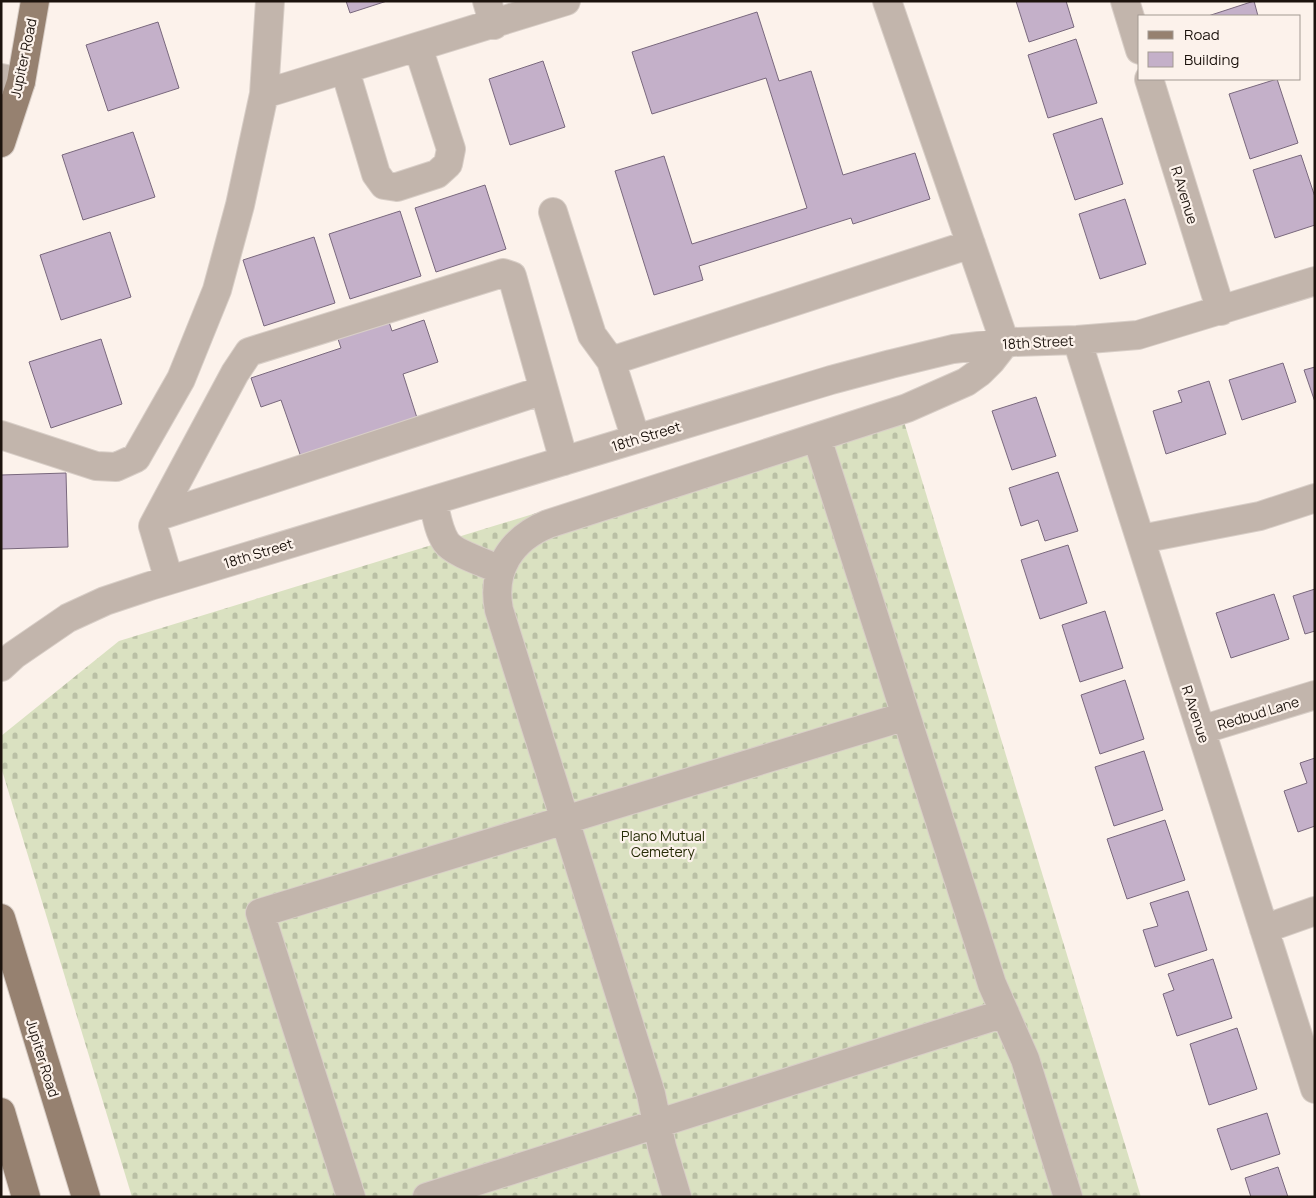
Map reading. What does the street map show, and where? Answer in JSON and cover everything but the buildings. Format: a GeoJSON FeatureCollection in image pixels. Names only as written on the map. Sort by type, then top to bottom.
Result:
{"type":"FeatureCollection","features":[{"type":"Feature","properties":{"kind":"main road","name":"Jupiter Road"},"geometry":{"type":"LineString","coordinates":[[1,143],[11,80],[34,1]]}},
{"type":"Feature","properties":{"kind":"main road","name":"Jupiter Road"},"geometry":{"type":"LineString","coordinates":[[1,918],[86,1197]]}},
{"type":"Feature","properties":{"kind":"main road"},"geometry":{"type":"LineString","coordinates":[[1,1112],[26,1197]]}},
{"type":"Feature","properties":{"kind":"street"},"geometry":{"type":"LineString","coordinates":[[1,436],[96,466],[116,467],[136,458],[180,379],[217,290],[240,205],[264,94],[270,1]]}},
{"type":"Feature","properties":{"kind":"street"},"geometry":{"type":"LineString","coordinates":[[264,94],[418,47],[491,13],[566,1]]}},
{"type":"Feature","properties":{"kind":"street"},"geometry":{"type":"LineString","coordinates":[[677,1197],[662,1147],[651,1094],[499,610],[496,586],[501,570],[512,550],[533,530],[908,408],[966,382],[992,361],[1005,343],[887,1]]}},
{"type":"Feature","properties":{"kind":"street"},"geometry":{"type":"LineString","coordinates":[[1124,1],[1138,44]]}},
{"type":"Feature","properties":{"kind":"street"},"geometry":{"type":"LineString","coordinates":[[345,70],[376,174],[384,185],[397,187],[437,174],[448,164],[451,149],[418,47]]}},
{"type":"Feature","properties":{"kind":"street","name":"R Avenue"},"geometry":{"type":"LineString","coordinates":[[1149,80],[1221,311]]}},
{"type":"Feature","properties":{"kind":"street"},"geometry":{"type":"LineString","coordinates":[[553,212],[592,335],[611,361],[636,439]]}},
{"type":"Feature","properties":{"kind":"street"},"geometry":{"type":"LineString","coordinates":[[611,361],[971,244]]}},
{"type":"Feature","properties":{"kind":"street"},"geometry":{"type":"LineString","coordinates":[[169,580],[154,526],[235,373],[249,352],[503,273],[512,276],[564,461]]}},
{"type":"Feature","properties":{"kind":"street","name":"18th Street"},"geometry":{"type":"LineString","coordinates":[[1,667],[14,655],[68,618],[106,601],[169,580],[831,380],[953,349],[1005,343],[1138,335],[1315,282]]}},
{"type":"Feature","properties":{"kind":"street","name":"R Avenue"},"geometry":{"type":"LineString","coordinates":[[1078,340],[1315,1089]]}},
{"type":"Feature","properties":{"kind":"street"},"geometry":{"type":"LineString","coordinates":[[159,516],[544,390]]}},
{"type":"Feature","properties":{"kind":"street"},"geometry":{"type":"LineString","coordinates":[[817,438],[992,984],[1025,1059],[1068,1197]]}},
{"type":"Feature","properties":{"kind":"street"},"geometry":{"type":"LineString","coordinates":[[1140,539],[1260,516],[1315,498]]}},
{"type":"Feature","properties":{"kind":"street"},"geometry":{"type":"LineString","coordinates":[[432,500],[441,531],[447,543],[501,570]]}},
{"type":"Feature","properties":{"kind":"street","name":"Redbud Lane"},"geometry":{"type":"LineString","coordinates":[[1201,730],[1315,695]]}},
{"type":"Feature","properties":{"kind":"street"},"geometry":{"type":"LineString","coordinates":[[351,1197],[260,912],[906,716]]}},
{"type":"Feature","properties":{"kind":"street"},"geometry":{"type":"LineString","coordinates":[[1264,929],[1315,911]]}},
{"type":"Feature","properties":{"kind":"street"},"geometry":{"type":"LineString","coordinates":[[427,1197],[1005,1013]]}},
{"type":"Feature","properties":{"kind":"green space","name":"Plano Mutual Cemetery"},"geometry":{"type":"Polygon","coordinates":[[[898,402],[1141,1197],[132,1197],[1,767],[1,736],[119,641],[898,402]]]}}]}
